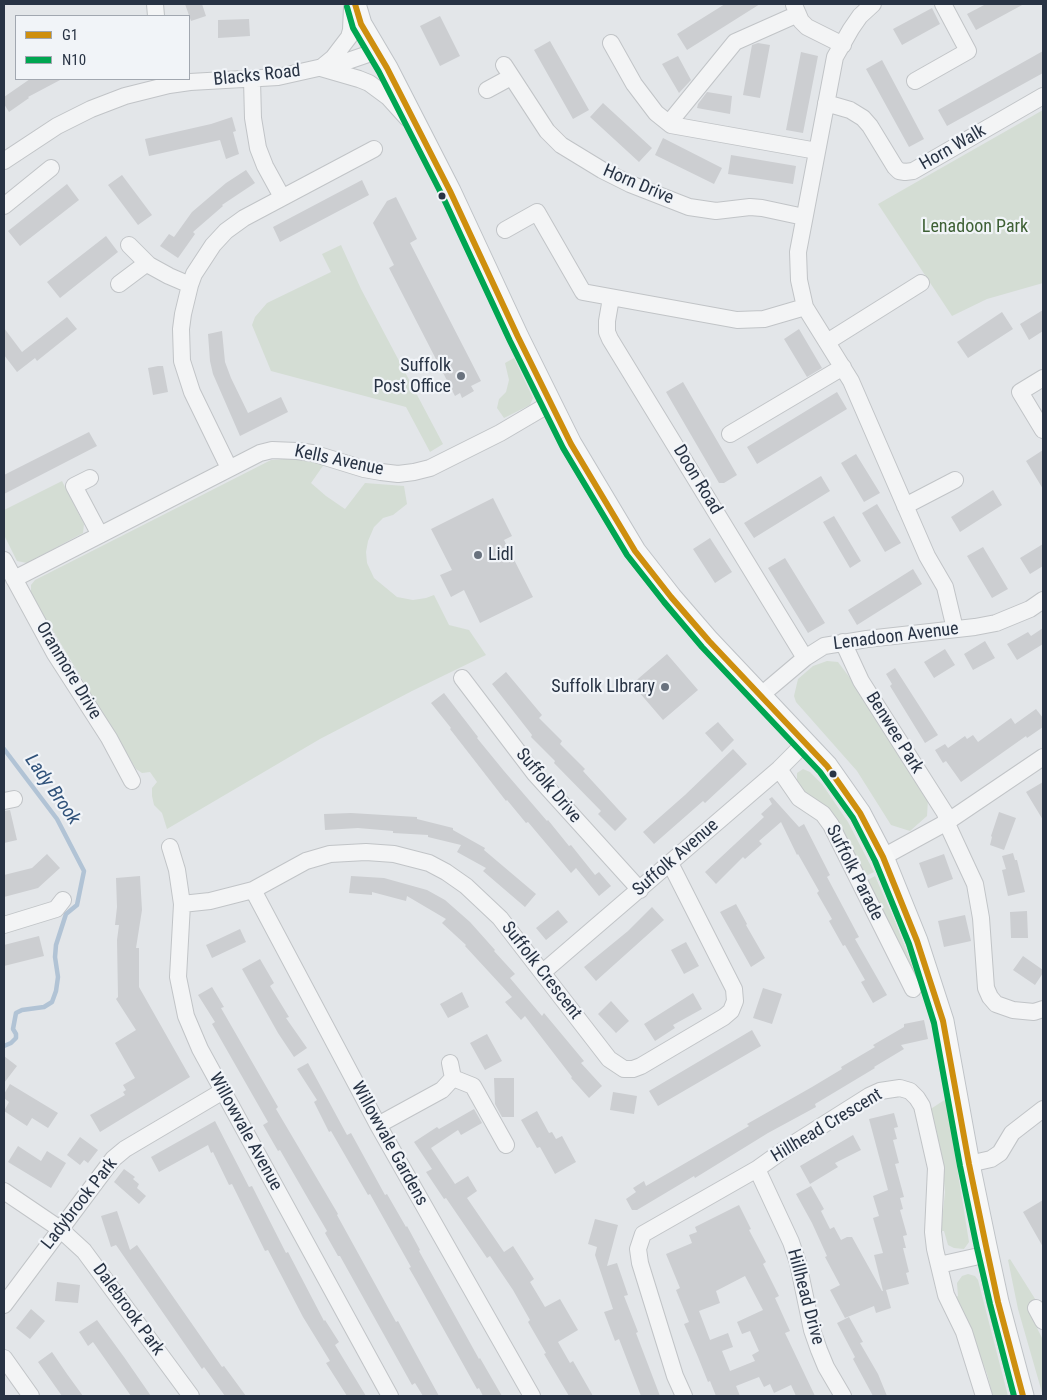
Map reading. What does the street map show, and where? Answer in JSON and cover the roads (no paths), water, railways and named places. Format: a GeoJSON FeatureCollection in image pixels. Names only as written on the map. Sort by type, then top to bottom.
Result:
{"type":"FeatureCollection","features":[{"type":"Feature","properties":{"kind":"main road"},"geometry":{"type":"LineString","coordinates":[[353,4],[361,24],[387,68],[450,191],[571,444],[640,557],[671,597],[760,696],[827,766],[860,813],[883,858],[917,940],[944,1022],[969,1164],[998,1302],[1023,1396]]}},
{"type":"Feature","properties":{"kind":"street"},"geometry":{"type":"LineString","coordinates":[[320,68],[333,58],[349,37],[353,4]]}},
{"type":"Feature","properties":{"kind":"street"},"geometry":{"type":"LineString","coordinates":[[873,4],[860,16],[835,56],[804,217],[798,252],[798,266],[806,307],[843,367],[859,399],[927,556],[946,587],[955,629]]}},
{"type":"Feature","properties":{"kind":"street"},"geometry":{"type":"LineString","coordinates":[[915,81],[968,50],[943,4]]}},
{"type":"Feature","properties":{"kind":"street"},"geometry":{"type":"LineString","coordinates":[[669,123],[736,42],[796,9],[807,27],[843,45]]}},
{"type":"Feature","properties":{"kind":"street"},"geometry":{"type":"LineString","coordinates":[[611,43],[634,84],[656,113],[669,123],[817,151]]}},
{"type":"Feature","properties":{"kind":"street","name":"Blacks Road"},"geometry":{"type":"LineString","coordinates":[[4,162],[57,126],[91,109],[157,83],[252,80],[278,77],[345,62],[377,52]]}},
{"type":"Feature","properties":{"kind":"street"},"geometry":{"type":"LineString","coordinates":[[320,68],[359,79],[375,87],[388,97],[418,131]]}},
{"type":"Feature","properties":{"kind":"street","name":"Horn Drive"},"geometry":{"type":"LineString","coordinates":[[488,90],[507,71],[547,131],[561,145],[602,170],[630,184],[689,207],[716,211],[750,207],[762,208],[804,217]]}},
{"type":"Feature","properties":{"kind":"street"},"geometry":{"type":"LineString","coordinates":[[252,80],[253,118],[258,148],[265,166],[282,197]]}},
{"type":"Feature","properties":{"kind":"street","name":"Horn Walk"},"geometry":{"type":"LineString","coordinates":[[826,103],[850,110],[863,118],[895,167],[905,172],[913,171],[1043,96]]}},
{"type":"Feature","properties":{"kind":"street"},"geometry":{"type":"LineString","coordinates":[[229,468],[192,392],[182,361],[182,323],[190,285],[213,245],[226,231],[244,218],[374,149]]}},
{"type":"Feature","properties":{"kind":"street"},"geometry":{"type":"LineString","coordinates":[[4,206],[50,168]]}},
{"type":"Feature","properties":{"kind":"street"},"geometry":{"type":"LineString","coordinates":[[504,230],[537,212],[583,292],[737,320],[753,320],[775,316],[806,307]]}},
{"type":"Feature","properties":{"kind":"street"},"geometry":{"type":"LineString","coordinates":[[129,245],[146,263],[164,274],[190,285]]}},
{"type":"Feature","properties":{"kind":"street"},"geometry":{"type":"LineString","coordinates":[[120,284],[146,263]]}},
{"type":"Feature","properties":{"kind":"street"},"geometry":{"type":"LineString","coordinates":[[827,342],[921,283]]}},
{"type":"Feature","properties":{"kind":"street","name":"Doon Road"},"geometry":{"type":"LineString","coordinates":[[611,298],[607,321],[607,332],[610,339],[805,658]]}},
{"type":"Feature","properties":{"kind":"street"},"geometry":{"type":"LineString","coordinates":[[730,434],[843,367]]}},
{"type":"Feature","properties":{"kind":"street"},"geometry":{"type":"LineString","coordinates":[[1043,378],[1020,392],[1043,430]]}},
{"type":"Feature","properties":{"kind":"street","name":"Kells Avenue"},"geometry":{"type":"LineString","coordinates":[[14,579],[260,453],[285,449],[312,453],[380,472],[398,474],[414,472],[430,468],[492,437],[551,403]]}},
{"type":"Feature","properties":{"kind":"street"},"geometry":{"type":"LineString","coordinates":[[90,478],[74,486],[100,535]]}},
{"type":"Feature","properties":{"kind":"street"},"geometry":{"type":"LineString","coordinates":[[905,506],[955,480]]}},
{"type":"Feature","properties":{"kind":"street","name":"Oranmore Drive"},"geometry":{"type":"LineString","coordinates":[[4,560],[55,654],[109,738],[132,781]]}},
{"type":"Feature","properties":{"kind":"street","name":"Lenadoon Avenue"},"geometry":{"type":"LineString","coordinates":[[760,696],[805,658],[824,646],[842,642],[996,623],[1030,609],[1043,600]]}},
{"type":"Feature","properties":{"kind":"street","name":"Benwee Park"},"geometry":{"type":"LineString","coordinates":[[842,642],[861,681],[945,813],[947,822],[975,884],[979,904],[986,988],[990,997],[996,1004],[1013,1010],[1034,1012],[1043,1009]]}},
{"type":"Feature","properties":{"kind":"street","name":"Suffolk Drive"},"geometry":{"type":"LineString","coordinates":[[462,678],[536,774],[640,890]]}},
{"type":"Feature","properties":{"kind":"street","name":"Suffolk Avenue"},"geometry":{"type":"LineString","coordinates":[[543,972],[779,769],[806,742]]}},
{"type":"Feature","properties":{"kind":"street"},"geometry":{"type":"LineString","coordinates":[[883,858],[947,822],[1043,757]]}},
{"type":"Feature","properties":{"kind":"street","name":"Suffolk Parade"},"geometry":{"type":"LineString","coordinates":[[779,769],[799,798],[823,814],[831,825],[913,989]]}},
{"type":"Feature","properties":{"kind":"street","name":"Willowvale Avenue"},"geometry":{"type":"LineString","coordinates":[[170,847],[177,870],[182,904],[178,977],[186,1016],[200,1049],[390,1396]]}},
{"type":"Feature","properties":{"kind":"street","name":"Suffolk Crescent"},"geometry":{"type":"LineString","coordinates":[[182,904],[210,901],[253,890],[306,861],[330,854],[394,854],[421,861],[446,872],[466,886],[500,918],[609,1059],[624,1069],[641,1066],[724,1017],[731,1010],[734,1001],[734,990],[670,863]]}},
{"type":"Feature","properties":{"kind":"street","name":"Willowvale Gardens"},"geometry":{"type":"LineString","coordinates":[[253,890],[378,1125],[532,1396]]}},
{"type":"Feature","properties":{"kind":"street"},"geometry":{"type":"LineString","coordinates":[[4,924],[56,909],[63,900]]}},
{"type":"Feature","properties":{"kind":"street"},"geometry":{"type":"LineString","coordinates":[[378,1125],[442,1090],[452,1070],[473,1086],[506,1145]]}},
{"type":"Feature","properties":{"kind":"street","name":"Hillhead Crescent"},"geometry":{"type":"LineString","coordinates":[[684,1396],[669,1358],[640,1263],[638,1249],[643,1234],[756,1170],[785,1148],[880,1090],[900,1088],[910,1091],[922,1106],[936,1168],[933,1232],[939,1265],[946,1294],[964,1332],[984,1396]]}},
{"type":"Feature","properties":{"kind":"street","name":"Ladybrook Park"},"geometry":{"type":"LineString","coordinates":[[4,1305],[113,1159],[125,1149],[223,1090]]}},
{"type":"Feature","properties":{"kind":"street"},"geometry":{"type":"LineString","coordinates":[[969,1164],[991,1159],[1000,1153],[1012,1133],[1043,1109]]}},
{"type":"Feature","properties":{"kind":"street","name":"Hillhead Drive"},"geometry":{"type":"LineString","coordinates":[[756,1170],[793,1249],[812,1330],[826,1367],[843,1396]]}},
{"type":"Feature","properties":{"kind":"street","name":"Dalebrook Park"},"geometry":{"type":"LineString","coordinates":[[4,1191],[60,1229],[84,1250],[191,1396]]}},
{"type":"Feature","properties":{"kind":"street"},"geometry":{"type":"LineString","coordinates":[[939,1265],[988,1254]]}},
{"type":"Feature","properties":{"kind":"street"},"geometry":{"type":"LineString","coordinates":[[4,1358],[31,1396]]}},
{"type":"Feature","properties":{"kind":"waterway","name":"Lady Brook"},"geometry":{"type":"LineString","coordinates":[[4,749],[57,819],[84,871],[77,905],[66,914],[56,945],[55,957],[58,977],[52,1002],[44,1007],[22,1010],[16,1013],[13,1029],[16,1038],[4,1046]]}},
{"type":"Feature","properties":{"kind":"place","name":"Suffolk Post Office"},"geometry":{"type":"Point","coordinates":[461,376]}},
{"type":"Feature","properties":{"kind":"place","name":"Lidl"},"geometry":{"type":"Point","coordinates":[478,555]}},
{"type":"Feature","properties":{"kind":"place","name":"Suffolk LIbrary"},"geometry":{"type":"Point","coordinates":[665,687]}},
{"type":"Feature","properties":{"kind":"park label","name":"Lenadoon Park"},"geometry":{"type":"Point","coordinates":[975,227]}}]}
